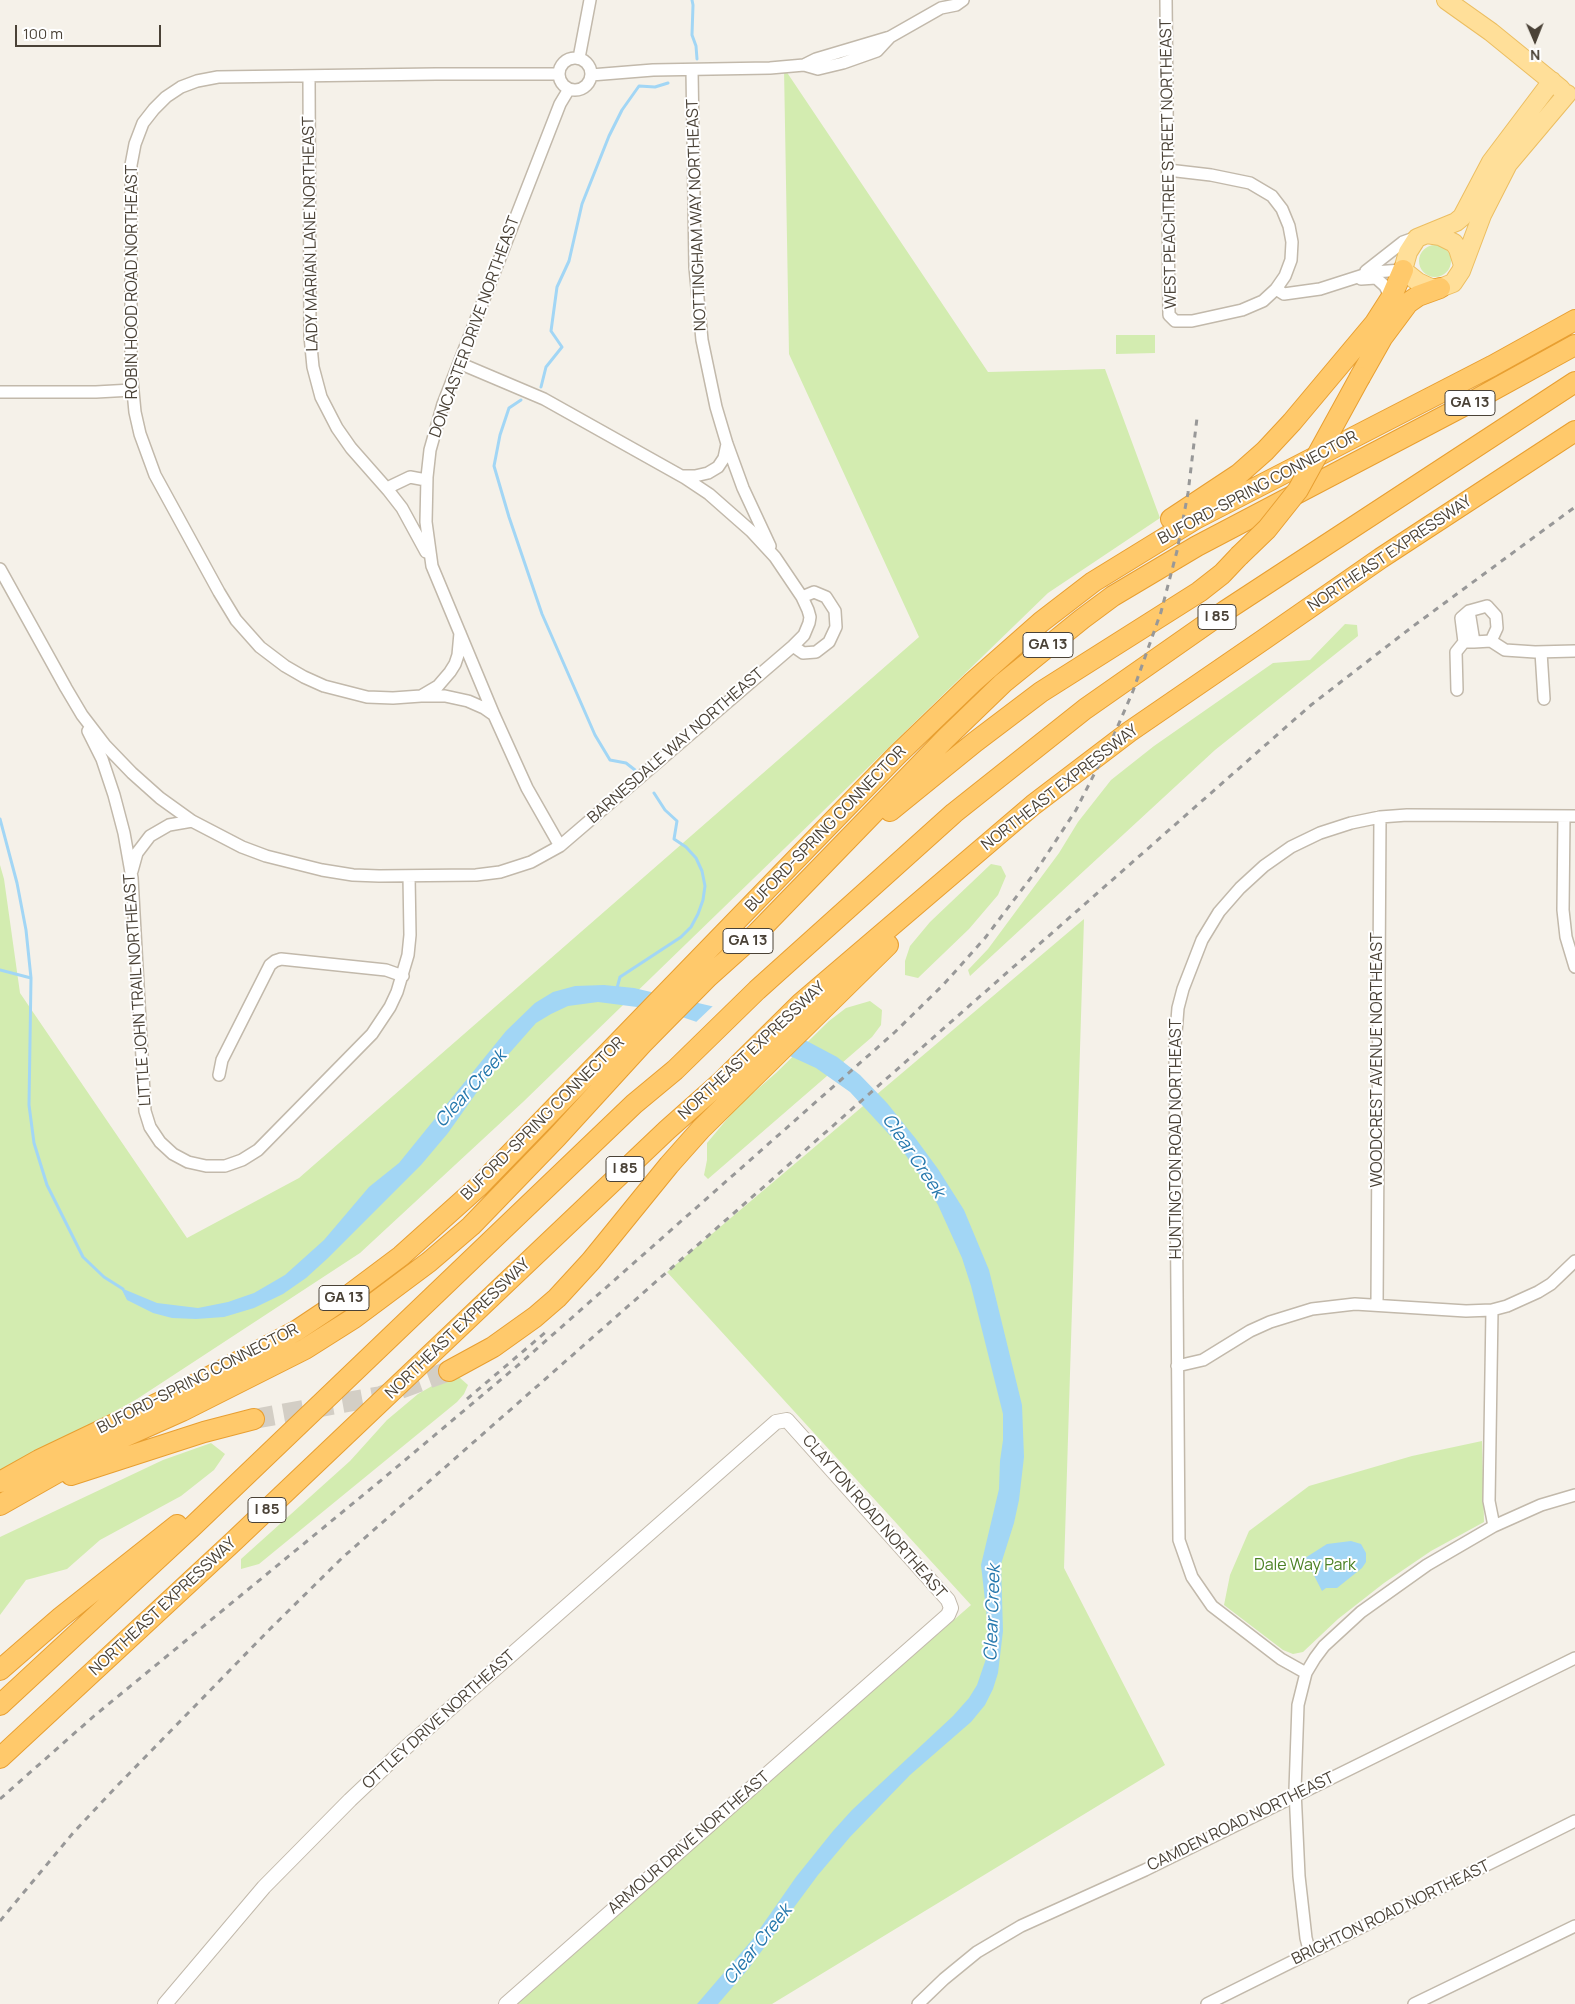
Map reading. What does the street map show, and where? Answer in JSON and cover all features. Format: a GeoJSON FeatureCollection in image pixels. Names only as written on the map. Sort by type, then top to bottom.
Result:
{"type":"FeatureCollection","features":[{"type":"Feature","properties":{"kind":"highway"},"geometry":{"type":"LineString","coordinates":[[1093,582],[1130,544],[1239,474],[1265,451],[1376,324],[1391,298],[1403,270]]}},
{"type":"Feature","properties":{"kind":"highway"},"geometry":{"type":"LineString","coordinates":[[785,903],[910,794],[982,736],[1041,692],[1199,592],[1239,556],[1267,529],[1298,490],[1382,338],[1408,303],[1418,296],[1440,288]]}},
{"type":"Feature","properties":{"kind":"highway","name":"BUFORD-SPRING CONNECTOR"},"geometry":{"type":"LineString","coordinates":[[0,1482],[39,1460],[251,1356],[296,1331],[341,1301],[401,1256],[479,1186],[636,1038],[702,971],[897,755],[972,682],[1041,622],[1093,582],[1197,518],[1492,366],[1575,320]]}},
{"type":"Feature","properties":{"kind":"highway","name":"BUFORD-SPRING CONNECTOR"},"geometry":{"type":"LineString","coordinates":[[702,971],[756,934],[946,738],[1003,683],[1057,638],[1113,596],[1197,546],[1476,400],[1575,345]]}},
{"type":"Feature","properties":{"kind":"highway","name":"I 85"},"geometry":{"type":"LineString","coordinates":[[0,1705],[38,1672],[275,1448],[634,1104],[675,1070],[757,990],[954,813],[1085,709],[1225,611],[1575,382]]}},
{"type":"Feature","properties":{"kind":"highway","name":"NORTHEAST EXPRESSWAY"},"geometry":{"type":"LineString","coordinates":[[0,1758],[242,1534],[640,1155],[720,1083],[802,1003],[1033,805],[1129,732],[1381,558],[1575,431]]}},
{"type":"Feature","properties":{"kind":"highway"},"geometry":{"type":"LineString","coordinates":[[449,1371],[494,1347],[557,1298],[592,1262],[669,1165],[740,1089],[894,938],[905,914]]}},
{"type":"Feature","properties":{"kind":"highway","name":"BUFORD-SPRING CONNECTOR"},"geometry":{"type":"LineString","coordinates":[[0,1505],[104,1446],[182,1411],[305,1349],[391,1291],[471,1226],[557,1137],[636,1038]]}},
{"type":"Feature","properties":{"kind":"highway"},"geometry":{"type":"LineString","coordinates":[[26,1489],[204,1432],[254,1419]]}},
{"type":"Feature","properties":{"kind":"highway"},"geometry":{"type":"LineString","coordinates":[[0,1670],[61,1617],[275,1448]]}},
{"type":"Feature","properties":{"kind":"main road"},"geometry":{"type":"LineString","coordinates":[[1446,0],[1490,32],[1552,81],[1571,97],[1508,164],[1474,232],[1463,265],[1454,283],[1440,288],[1424,286],[1403,270],[1411,245],[1424,235],[1456,222],[1462,217],[1491,162],[1552,81]]}},
{"type":"Feature","properties":{"kind":"main road"},"geometry":{"type":"LineString","coordinates":[[1424,235],[1440,236],[1454,243],[1463,265]]}},
{"type":"Feature","properties":{"kind":"street"},"geometry":{"type":"LineString","coordinates":[[579,58],[590,0]]}},
{"type":"Feature","properties":{"kind":"street"},"geometry":{"type":"LineString","coordinates":[[591,74],[770,68],[804,65],[816,59],[890,37],[943,4],[956,5],[963,0]]}},
{"type":"Feature","properties":{"kind":"street","name":"WEST PEACHTREE STREET NORTHEAST"},"geometry":{"type":"LineString","coordinates":[[1166,0],[1169,315],[1179,322],[1192,321],[1252,307],[1263,301],[1276,289]]}},
{"type":"Feature","properties":{"kind":"street"},"geometry":{"type":"LineString","coordinates":[[579,58],[588,64],[591,74],[585,86],[577,90],[569,89],[562,83],[559,74],[563,63],[570,59],[579,58]]}},
{"type":"Feature","properties":{"kind":"street","name":"NOTTINGHAM WAY NORTHEAST"},"geometry":{"type":"LineString","coordinates":[[692,70],[698,306],[708,374],[727,444],[744,488],[775,557]]}},
{"type":"Feature","properties":{"kind":"street","name":"ROBIN HOOD ROAD NORTHEAST"},"geometry":{"type":"LineString","coordinates":[[494,715],[468,701],[445,696],[394,698],[366,696],[324,686],[285,666],[249,636],[236,620],[155,475],[140,434],[132,390],[131,165],[135,144],[144,123],[154,109],[166,97],[181,87],[198,80],[218,77],[559,74]]}},
{"type":"Feature","properties":{"kind":"street","name":"LADY MARIAN LANE NORTHEAST"},"geometry":{"type":"LineString","coordinates":[[310,76],[310,336],[313,367],[321,397],[336,428],[386,488],[413,526],[432,566]]}},
{"type":"Feature","properties":{"kind":"street","name":"DONCASTER DRIVE NORTHEAST"},"geometry":{"type":"LineString","coordinates":[[560,846],[528,788],[494,715],[432,566],[426,522],[426,480],[436,424],[560,104],[569,89]]}},
{"type":"Feature","properties":{"kind":"street"},"geometry":{"type":"LineString","coordinates":[[1168,170],[1239,180],[1259,187],[1272,196],[1282,209],[1289,226],[1292,242],[1290,260],[1285,276],[1276,289],[1284,294],[1320,290],[1381,270],[1403,270]]}},
{"type":"Feature","properties":{"kind":"street"},"geometry":{"type":"LineString","coordinates":[[1352,280],[1403,242],[1424,235]]}},
{"type":"Feature","properties":{"kind":"street"},"geometry":{"type":"LineString","coordinates":[[1352,280],[1376,278],[1385,286],[1391,298]]}},
{"type":"Feature","properties":{"kind":"street"},"geometry":{"type":"LineString","coordinates":[[459,363],[544,399],[681,476],[709,494],[730,511],[775,557]]}},
{"type":"Feature","properties":{"kind":"street"},"geometry":{"type":"LineString","coordinates":[[0,392],[132,390]]}},
{"type":"Feature","properties":{"kind":"street"},"geometry":{"type":"LineString","coordinates":[[681,476],[695,476],[708,473],[718,467],[724,458],[727,444]]}},
{"type":"Feature","properties":{"kind":"street"},"geometry":{"type":"LineString","coordinates":[[386,488],[410,477],[426,480]]}},
{"type":"Feature","properties":{"kind":"street","name":"BARNESDALE WAY NORTHEAST"},"geometry":{"type":"LineString","coordinates":[[82,715],[105,745],[160,798],[192,821],[242,847],[297,865],[353,874],[409,876],[476,875],[500,872],[531,862],[560,846],[804,635],[809,623],[808,610],[802,597],[775,557]]}},
{"type":"Feature","properties":{"kind":"street"},"geometry":{"type":"LineString","coordinates":[[0,569],[82,715]]}},
{"type":"Feature","properties":{"kind":"street"},"geometry":{"type":"LineString","coordinates":[[793,646],[803,654],[816,652],[829,642],[836,627],[835,611],[826,597],[814,592],[802,597]]}},
{"type":"Feature","properties":{"kind":"street"},"geometry":{"type":"LineString","coordinates":[[1469,642],[1469,611],[1486,606],[1496,616],[1497,628],[1490,642]]}},
{"type":"Feature","properties":{"kind":"street"},"geometry":{"type":"LineString","coordinates":[[421,696],[438,686],[450,672],[458,655],[460,633]]}},
{"type":"Feature","properties":{"kind":"street"},"geometry":{"type":"LineString","coordinates":[[1457,690],[1456,652],[1469,642],[1490,642],[1505,650],[1575,651]]}},
{"type":"Feature","properties":{"kind":"street"},"geometry":{"type":"LineString","coordinates":[[1541,652],[1544,700]]}},
{"type":"Feature","properties":{"kind":"street","name":"LITTLE JOHN TRAIL NORTHEAST"},"geometry":{"type":"LineString","coordinates":[[82,715],[102,760],[114,795],[124,833],[131,875],[145,1111],[150,1127],[160,1142],[173,1154],[188,1162],[206,1166],[225,1166],[242,1160],[258,1150],[372,1034],[390,1007],[403,976],[410,935],[409,876]]}},
{"type":"Feature","properties":{"kind":"street","name":"HUNTINGTON ROAD NORTHEAST"},"geometry":{"type":"LineString","coordinates":[[1306,1673],[1281,1659],[1212,1606],[1201,1593],[1185,1562],[1179,1540],[1175,1045],[1178,1008],[1189,970],[1202,940],[1219,912],[1240,888],[1264,866],[1291,847],[1320,833],[1351,823],[1380,817],[1408,815],[1570,816]]}},
{"type":"Feature","properties":{"kind":"street"},"geometry":{"type":"LineString","coordinates":[[1570,816],[1563,910],[1566,937],[1575,967]]}},
{"type":"Feature","properties":{"kind":"street","name":"WOODCREST AVENUE NORTHEAST"},"geometry":{"type":"LineString","coordinates":[[1377,1304],[1380,817]]}},
{"type":"Feature","properties":{"kind":"street"},"geometry":{"type":"LineString","coordinates":[[131,875],[137,853],[150,836],[169,824],[192,821]]}},
{"type":"Feature","properties":{"kind":"street"},"geometry":{"type":"LineString","coordinates":[[219,1075],[222,1060],[270,965],[275,960],[281,959],[386,970],[403,976]]}},
{"type":"Feature","properties":{"kind":"street"},"geometry":{"type":"LineString","coordinates":[[1177,1366],[1203,1360],[1250,1331],[1291,1315],[1334,1306],[1377,1304],[1466,1311],[1492,1310],[1515,1304],[1551,1284],[1575,1261]]}},
{"type":"Feature","properties":{"kind":"street"},"geometry":{"type":"LineString","coordinates":[[1492,1310],[1489,1501],[1494,1526]]}},
{"type":"Feature","properties":{"kind":"street","name":"CLAYTON ROAD NORTHEAST"},"geometry":{"type":"LineString","coordinates":[[735,1458],[776,1422],[787,1420],[948,1600],[951,1608],[948,1615],[873,1681]]}},
{"type":"Feature","properties":{"kind":"street","name":"OTTLEY DRIVE NORTHEAST"},"geometry":{"type":"LineString","coordinates":[[166,2004],[248,1905],[356,1794],[409,1744],[735,1458]]}},
{"type":"Feature","properties":{"kind":"street"},"geometry":{"type":"LineString","coordinates":[[1310,1953],[1306,1938],[1299,1876],[1295,1796],[1298,1705],[1306,1673],[1324,1646],[1361,1612],[1428,1565],[1494,1526],[1542,1505],[1575,1495]]}},
{"type":"Feature","properties":{"kind":"street","name":"CAMDEN ROAD NORTHEAST"},"geometry":{"type":"LineString","coordinates":[[918,2004],[944,1979],[977,1952],[997,1939],[1295,1796],[1575,1658]]}},
{"type":"Feature","properties":{"kind":"street","name":"ARMOUR DRIVE NORTHEAST"},"geometry":{"type":"LineString","coordinates":[[506,2004],[873,1681]]}},
{"type":"Feature","properties":{"kind":"street","name":"BRIGHTON ROAD NORTHEAST"},"geometry":{"type":"LineString","coordinates":[[1207,2004],[1575,1822]]}},
{"type":"Feature","properties":{"kind":"street"},"geometry":{"type":"LineString","coordinates":[[1414,2004],[1575,1926]]}},
{"type":"Feature","properties":{"kind":"green space"},"geometry":{"type":"Polygon","coordinates":[[[784,68],[988,372],[1105,369],[1160,518],[1048,593],[523,1102],[360,1253],[137,1399],[0,1475],[0,865],[4,879],[20,993],[187,1238],[299,1178],[919,637],[789,354],[784,68]]]}},
{"type":"Feature","properties":{"kind":"green space"},"geometry":{"type":"Polygon","coordinates":[[[1435,245],[1446,250],[1451,261],[1446,272],[1435,277],[1424,272],[1419,261],[1424,250],[1435,245]]]}},
{"type":"Feature","properties":{"kind":"green space"},"geometry":{"type":"Polygon","coordinates":[[[1116,335],[1155,335],[1155,353],[1116,354],[1116,335]]]}},
{"type":"Feature","properties":{"kind":"green space"},"geometry":{"type":"Polygon","coordinates":[[[1345,624],[1357,625],[1358,636],[1215,750],[970,976],[968,970],[988,949],[1059,853],[1078,822],[1111,780],[1154,746],[1273,663],[1310,660],[1345,624]]]}},
{"type":"Feature","properties":{"kind":"green space"},"geometry":{"type":"Polygon","coordinates":[[[991,864],[1001,866],[1006,876],[998,895],[969,929],[918,978],[905,975],[905,961],[910,946],[930,922],[991,864]]]}},
{"type":"Feature","properties":{"kind":"green space"},"geometry":{"type":"Polygon","coordinates":[[[1084,919],[1064,1568],[1165,1765],[772,2004],[514,2004],[971,1605],[667,1272],[1084,919]]]}},
{"type":"Feature","properties":{"kind":"green space"},"geometry":{"type":"Polygon","coordinates":[[[870,1001],[882,1010],[881,1025],[872,1037],[708,1179],[704,1175],[707,1160],[707,1143],[738,1106],[776,1073],[829,1021],[846,1008],[870,1001]]]}},
{"type":"Feature","properties":{"kind":"green space"},"geometry":{"type":"Polygon","coordinates":[[[459,1377],[468,1385],[464,1394],[457,1402],[259,1564],[241,1569],[241,1559],[350,1461],[387,1420],[418,1394],[446,1378],[459,1377]]]}},
{"type":"Feature","properties":{"kind":"green space","name":"Dale Way Park"},"geometry":{"type":"Polygon","coordinates":[[[1482,1441],[1484,1522],[1431,1551],[1384,1583],[1338,1619],[1303,1652],[1293,1654],[1283,1650],[1224,1605],[1230,1575],[1249,1531],[1309,1486],[1412,1456],[1482,1441]]]}},
{"type":"Feature","properties":{"kind":"green space"},"geometry":{"type":"Polygon","coordinates":[[[211,1443],[225,1454],[214,1470],[181,1496],[100,1540],[67,1569],[26,1580],[0,1615],[0,1537],[163,1460],[211,1443]]]}},
{"type":"Feature","properties":{"kind":"water","name":"Clear Creek"},"geometry":{"type":"Polygon","coordinates":[[[604,985],[634,988],[728,1010],[805,1040],[837,1057],[860,1075],[887,1103],[916,1139],[964,1210],[989,1270],[1022,1405],[1024,1457],[1019,1500],[1001,1564],[1003,1631],[998,1673],[985,1705],[971,1722],[910,1775],[850,1837],[818,1875],[749,1968],[718,2004],[697,2004],[752,1940],[796,1877],[833,1831],[852,1810],[953,1716],[969,1698],[977,1685],[987,1656],[987,1618],[981,1565],[999,1489],[1003,1414],[971,1286],[962,1258],[938,1205],[898,1144],[850,1092],[816,1068],[768,1046],[679,1016],[637,1007],[598,1002],[568,1006],[536,1023],[484,1082],[448,1133],[421,1165],[328,1258],[306,1278],[283,1294],[254,1308],[224,1317],[196,1319],[172,1318],[153,1313],[127,1300],[121,1288],[157,1303],[198,1308],[228,1302],[254,1293],[285,1275],[324,1240],[369,1187],[399,1163],[506,1031],[535,1003],[553,992],[575,986],[604,985]]]}},
{"type":"Feature","properties":{"kind":"water"},"geometry":{"type":"Polygon","coordinates":[[[1351,1541],[1361,1544],[1366,1553],[1366,1562],[1362,1568],[1337,1588],[1326,1588],[1322,1591],[1305,1558],[1327,1544],[1351,1541]]]}},
{"type":"Feature","properties":{"kind":"pier"},"geometry":{"type":"Polygon","coordinates":[[[715,1004],[728,1007],[807,1038],[767,1048],[694,1024],[715,1004]]]}},
{"type":"Feature","properties":{"kind":"waterway"},"geometry":{"type":"LineString","coordinates":[[692,0],[692,35],[696,46],[697,59]]}},
{"type":"Feature","properties":{"kind":"waterway"},"geometry":{"type":"LineString","coordinates":[[541,387],[546,367],[562,347],[551,331],[557,287],[569,261],[582,204],[609,136],[622,110],[639,86],[655,87],[668,83]]}},
{"type":"Feature","properties":{"kind":"waterway"},"geometry":{"type":"LineString","coordinates":[[521,400],[509,408],[500,435],[494,466],[509,517],[542,614],[595,735],[610,760],[626,763],[635,770]]}},
{"type":"Feature","properties":{"kind":"waterway"},"geometry":{"type":"LineString","coordinates":[[617,988],[620,977],[681,937],[691,927],[703,900],[705,886],[702,871],[696,858],[686,847],[674,839],[677,821],[665,810],[654,793]]}},
{"type":"Feature","properties":{"kind":"waterway"},"geometry":{"type":"LineString","coordinates":[[0,819],[17,883],[26,930],[31,978],[29,1105],[34,1143],[47,1185],[83,1257],[104,1277],[123,1289]]}},
{"type":"Feature","properties":{"kind":"waterway"},"geometry":{"type":"LineString","coordinates":[[0,970],[31,978]]}},
{"type":"Feature","properties":{"kind":"tunnel"},"geometry":{"type":"LineString","coordinates":[[254,1419],[381,1396],[449,1371]]}},
{"type":"Feature","properties":{"kind":"railway"},"geometry":{"type":"LineString","coordinates":[[0,1799],[94,1716],[523,1361],[895,1032],[944,984],[985,938],[1036,871],[1076,810],[1113,737],[1133,691],[1161,612],[1177,551],[1188,493],[1197,418]]}},
{"type":"Feature","properties":{"kind":"railway"},"geometry":{"type":"LineString","coordinates":[[0,1921],[73,1833],[116,1787],[342,1558],[1311,705],[1412,627],[1575,507]]}},
{"type":"Feature","properties":{"kind":"railway"},"geometry":{"type":"LineString","coordinates":[[467,1399],[547,1331]]}}]}
